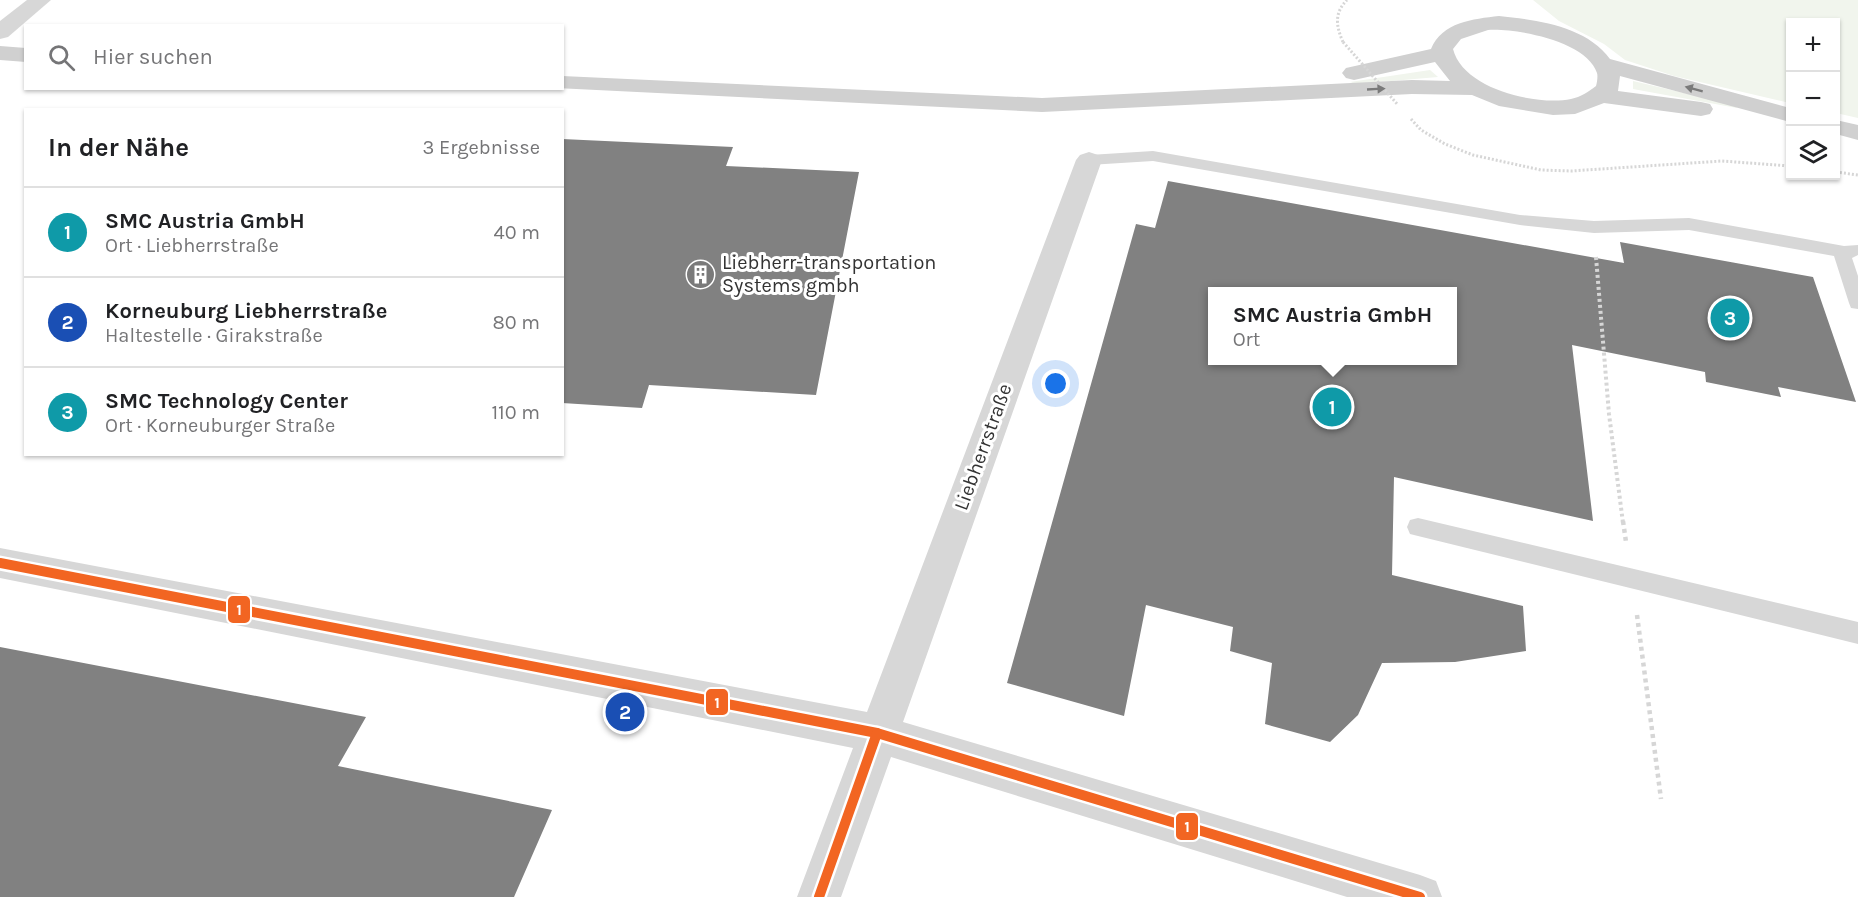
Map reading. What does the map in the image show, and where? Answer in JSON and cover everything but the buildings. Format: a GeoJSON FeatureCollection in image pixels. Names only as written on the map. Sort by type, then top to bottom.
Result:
{"type":"FeatureCollection","features":[{"type":"Feature","properties":{"kind":"main road"},"geometry":{"type":"LineString","coordinates":[[1516,0],[1536,27]]}},
{"type":"Feature","properties":{"kind":"main road"},"geometry":{"type":"LineString","coordinates":[[1602,96],[1610,81],[1604,64],[1595,55],[1570,39],[1536,27],[1499,23],[1480,15],[1449,37],[1443,53],[1452,71],[1475,88],[1516,103],[1545,107],[1584,104],[1602,96],[1786,121]]}},
{"type":"Feature","properties":{"kind":"main road"},"geometry":{"type":"LineString","coordinates":[[0,53],[24,55]]}},
{"type":"Feature","properties":{"kind":"main road"},"geometry":{"type":"LineString","coordinates":[[1234,96],[1421,60],[1443,53]]}},
{"type":"Feature","properties":{"kind":"main road"},"geometry":{"type":"LineString","coordinates":[[1604,64],[1786,114]]}},
{"type":"Feature","properties":{"kind":"main road"},"geometry":{"type":"LineString","coordinates":[[564,82],[1042,105],[1132,103],[1412,87],[1475,88]]}},
{"type":"Feature","properties":{"kind":"street"},"geometry":{"type":"LineString","coordinates":[[0,32],[40,0]]}},
{"type":"Feature","properties":{"kind":"street","name":"Liebherrstraße"},"geometry":{"type":"LineString","coordinates":[[819,897],[877,733],[1089,160]]}},
{"type":"Feature","properties":{"kind":"street"},"geometry":{"type":"LineString","coordinates":[[0,562],[877,733],[1395,893]]}},
{"type":"Feature","properties":{"kind":"lane"},"geometry":{"type":"LineString","coordinates":[[1089,160],[1153,156],[1520,220],[1594,227],[1689,224],[1851,250]]}},
{"type":"Feature","properties":{"kind":"lane"},"geometry":{"type":"LineString","coordinates":[[1851,250],[1843,258],[1858,303]]}},
{"type":"Feature","properties":{"kind":"lane"},"geometry":{"type":"LineString","coordinates":[[1418,527],[1858,633]]}},
{"type":"Feature","properties":{"kind":"path"},"geometry":{"type":"LineString","coordinates":[[1347,0],[1340,6],[1336,17],[1343,42],[1398,105]]}},
{"type":"Feature","properties":{"kind":"path"},"geometry":{"type":"LineString","coordinates":[[1406,114],[1421,130],[1444,144],[1473,155],[1541,170],[1571,171],[1722,161],[1786,166]]}},
{"type":"Feature","properties":{"kind":"path"},"geometry":{"type":"LineString","coordinates":[[1840,172],[1858,175]]}},
{"type":"Feature","properties":{"kind":"path"},"geometry":{"type":"LineString","coordinates":[[1594,227],[1609,414],[1661,799]]}},
{"type":"Feature","properties":{"kind":"shaded area"},"geometry":{"type":"Polygon","coordinates":[[[1533,0],[1858,0],[1858,118],[1840,114],[1840,18],[1786,18],[1786,102],[1674,76],[1625,60],[1604,44],[1559,21],[1533,0]]]}},
{"type":"Feature","properties":{"kind":"shaded area"},"geometry":{"type":"Polygon","coordinates":[[[1430,70],[1438,77],[1356,84],[1350,82],[1430,70]]]}},
{"type":"Feature","properties":{"kind":"shaded area"},"geometry":{"type":"Polygon","coordinates":[[[1633,81],[1735,105],[1737,108],[1633,89],[1633,81]]]}},
{"type":"Feature","properties":{"kind":"transit line","name":"1"},"geometry":{"type":"LineString","coordinates":[[0,563],[877,733],[1420,897]]}},
{"type":"Feature","properties":{"kind":"transit line","name":"1"},"geometry":{"type":"LineString","coordinates":[[819,897],[877,733]]}},
{"type":"Feature","properties":{"kind":"place","name":"Liebherr-transportation Systems gmbh"},"geometry":{"type":"Point","coordinates":[701,274]}},
{"type":"Feature","properties":{"kind":"place","name":"SMC Technology Center"},"geometry":{"type":"Point","coordinates":[1730,318]}},
{"type":"Feature","properties":{"kind":"place","name":"SMC Austria GmbH"},"geometry":{"type":"Point","coordinates":[1332,407]}},
{"type":"Feature","properties":{"kind":"place","name":"Korneuburg Liebherrstraße"},"geometry":{"type":"Point","coordinates":[625,712]}}]}
